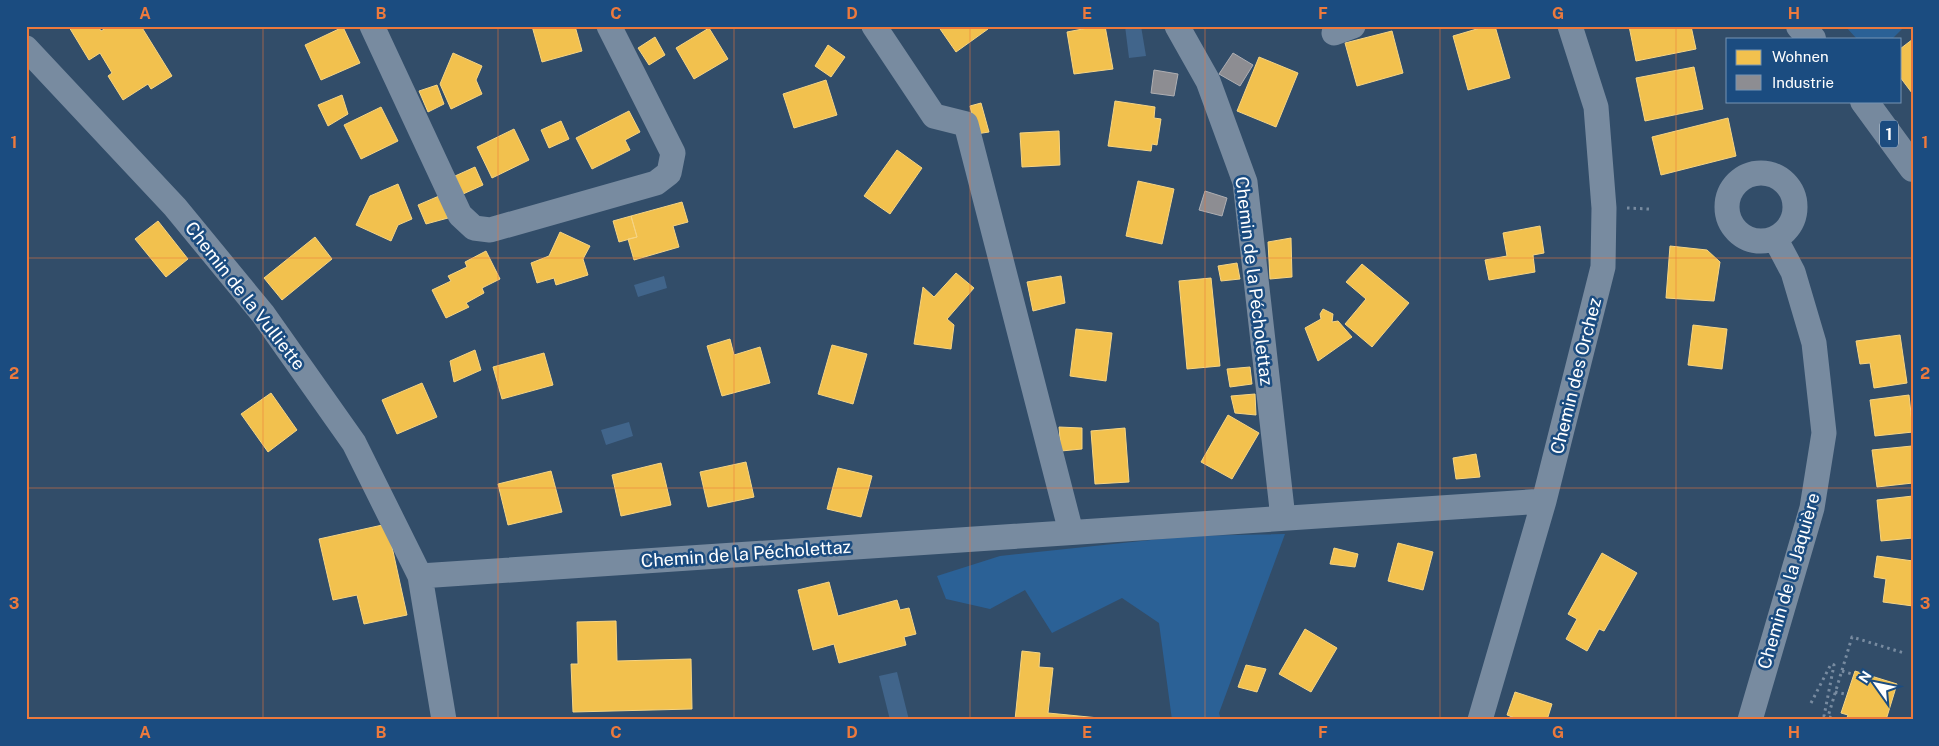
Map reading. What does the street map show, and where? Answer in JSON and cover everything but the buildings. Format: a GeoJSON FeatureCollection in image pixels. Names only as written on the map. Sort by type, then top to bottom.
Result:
{"type":"FeatureCollection","features":[{"type":"Feature","properties":{"kind":"main road"},"geometry":{"type":"LineString","coordinates":[[1800,26],[1811,38]]}},
{"type":"Feature","properties":{"kind":"main road","name":"1"},"geometry":{"type":"LineString","coordinates":[[1865,102],[1913,168]]}},
{"type":"Feature","properties":{"kind":"street"},"geometry":{"type":"LineString","coordinates":[[372,26],[460,215],[474,228],[490,230],[656,183],[669,173],[673,153],[608,26]]}},
{"type":"Feature","properties":{"kind":"street"},"geometry":{"type":"LineString","coordinates":[[874,26],[934,116],[966,124],[1071,532]]}},
{"type":"Feature","properties":{"kind":"street","name":"Chemin de la Pécholettaz"},"geometry":{"type":"LineString","coordinates":[[1177,26],[1208,81],[1245,182],[1283,518]]}},
{"type":"Feature","properties":{"kind":"street","name":"Chemin des Orchez"},"geometry":{"type":"LineString","coordinates":[[1480,720],[1544,501],[1603,267],[1604,208],[1596,107],[1570,26]]}},
{"type":"Feature","properties":{"kind":"street","name":"Chemin de la Vulliette"},"geometry":{"type":"LineString","coordinates":[[26,48],[175,207],[263,314],[354,443],[420,576],[444,720]]}},
{"type":"Feature","properties":{"kind":"street","name":"Chemin de la Jaquière"},"geometry":{"type":"LineString","coordinates":[[1750,720],[1812,508],[1824,433],[1814,343],[1793,272],[1775,238]]}},
{"type":"Feature","properties":{"kind":"street","name":"Chemin de la Pécholettaz"},"geometry":{"type":"LineString","coordinates":[[420,576],[1544,501]]}},
{"type":"Feature","properties":{"kind":"path"},"geometry":{"type":"LineString","coordinates":[[1828,718],[1852,637],[1904,653]]}},
{"type":"Feature","properties":{"kind":"path"},"geometry":{"type":"LineString","coordinates":[[1811,703],[1831,664],[1834,665],[1824,716],[1843,720]]}},
{"type":"Feature","properties":{"kind":"path"},"geometry":{"type":"LineString","coordinates":[[1842,671],[1852,674]]}},
{"type":"Feature","properties":{"kind":"path"},"geometry":{"type":"LineString","coordinates":[[1835,692],[1845,694]]}},
{"type":"Feature","properties":{"kind":"shaded area"},"geometry":{"type":"Polygon","coordinates":[[[1125,26],[1141,26],[1146,56],[1129,58],[1125,26]]]}},
{"type":"Feature","properties":{"kind":"shaded area"},"geometry":{"type":"Polygon","coordinates":[[[1845,26],[1905,26],[1893,38],[1856,38],[1845,26]]]}},
{"type":"Feature","properties":{"kind":"shaded area"},"geometry":{"type":"Polygon","coordinates":[[[664,276],[667,288],[638,297],[634,285],[664,276]]]}},
{"type":"Feature","properties":{"kind":"shaded area"},"geometry":{"type":"Polygon","coordinates":[[[629,422],[633,436],[606,445],[601,430],[629,422]]]}},
{"type":"Feature","properties":{"kind":"shaded area"},"geometry":{"type":"Polygon","coordinates":[[[1285,534],[1219,713],[1221,720],[1172,720],[1159,623],[1122,598],[1052,633],[1025,590],[990,609],[946,599],[937,576],[1000,556],[1189,536],[1285,534]]]}},
{"type":"Feature","properties":{"kind":"shaded area"},"geometry":{"type":"Polygon","coordinates":[[[897,672],[909,720],[890,720],[879,676],[897,672]]]}}]}
